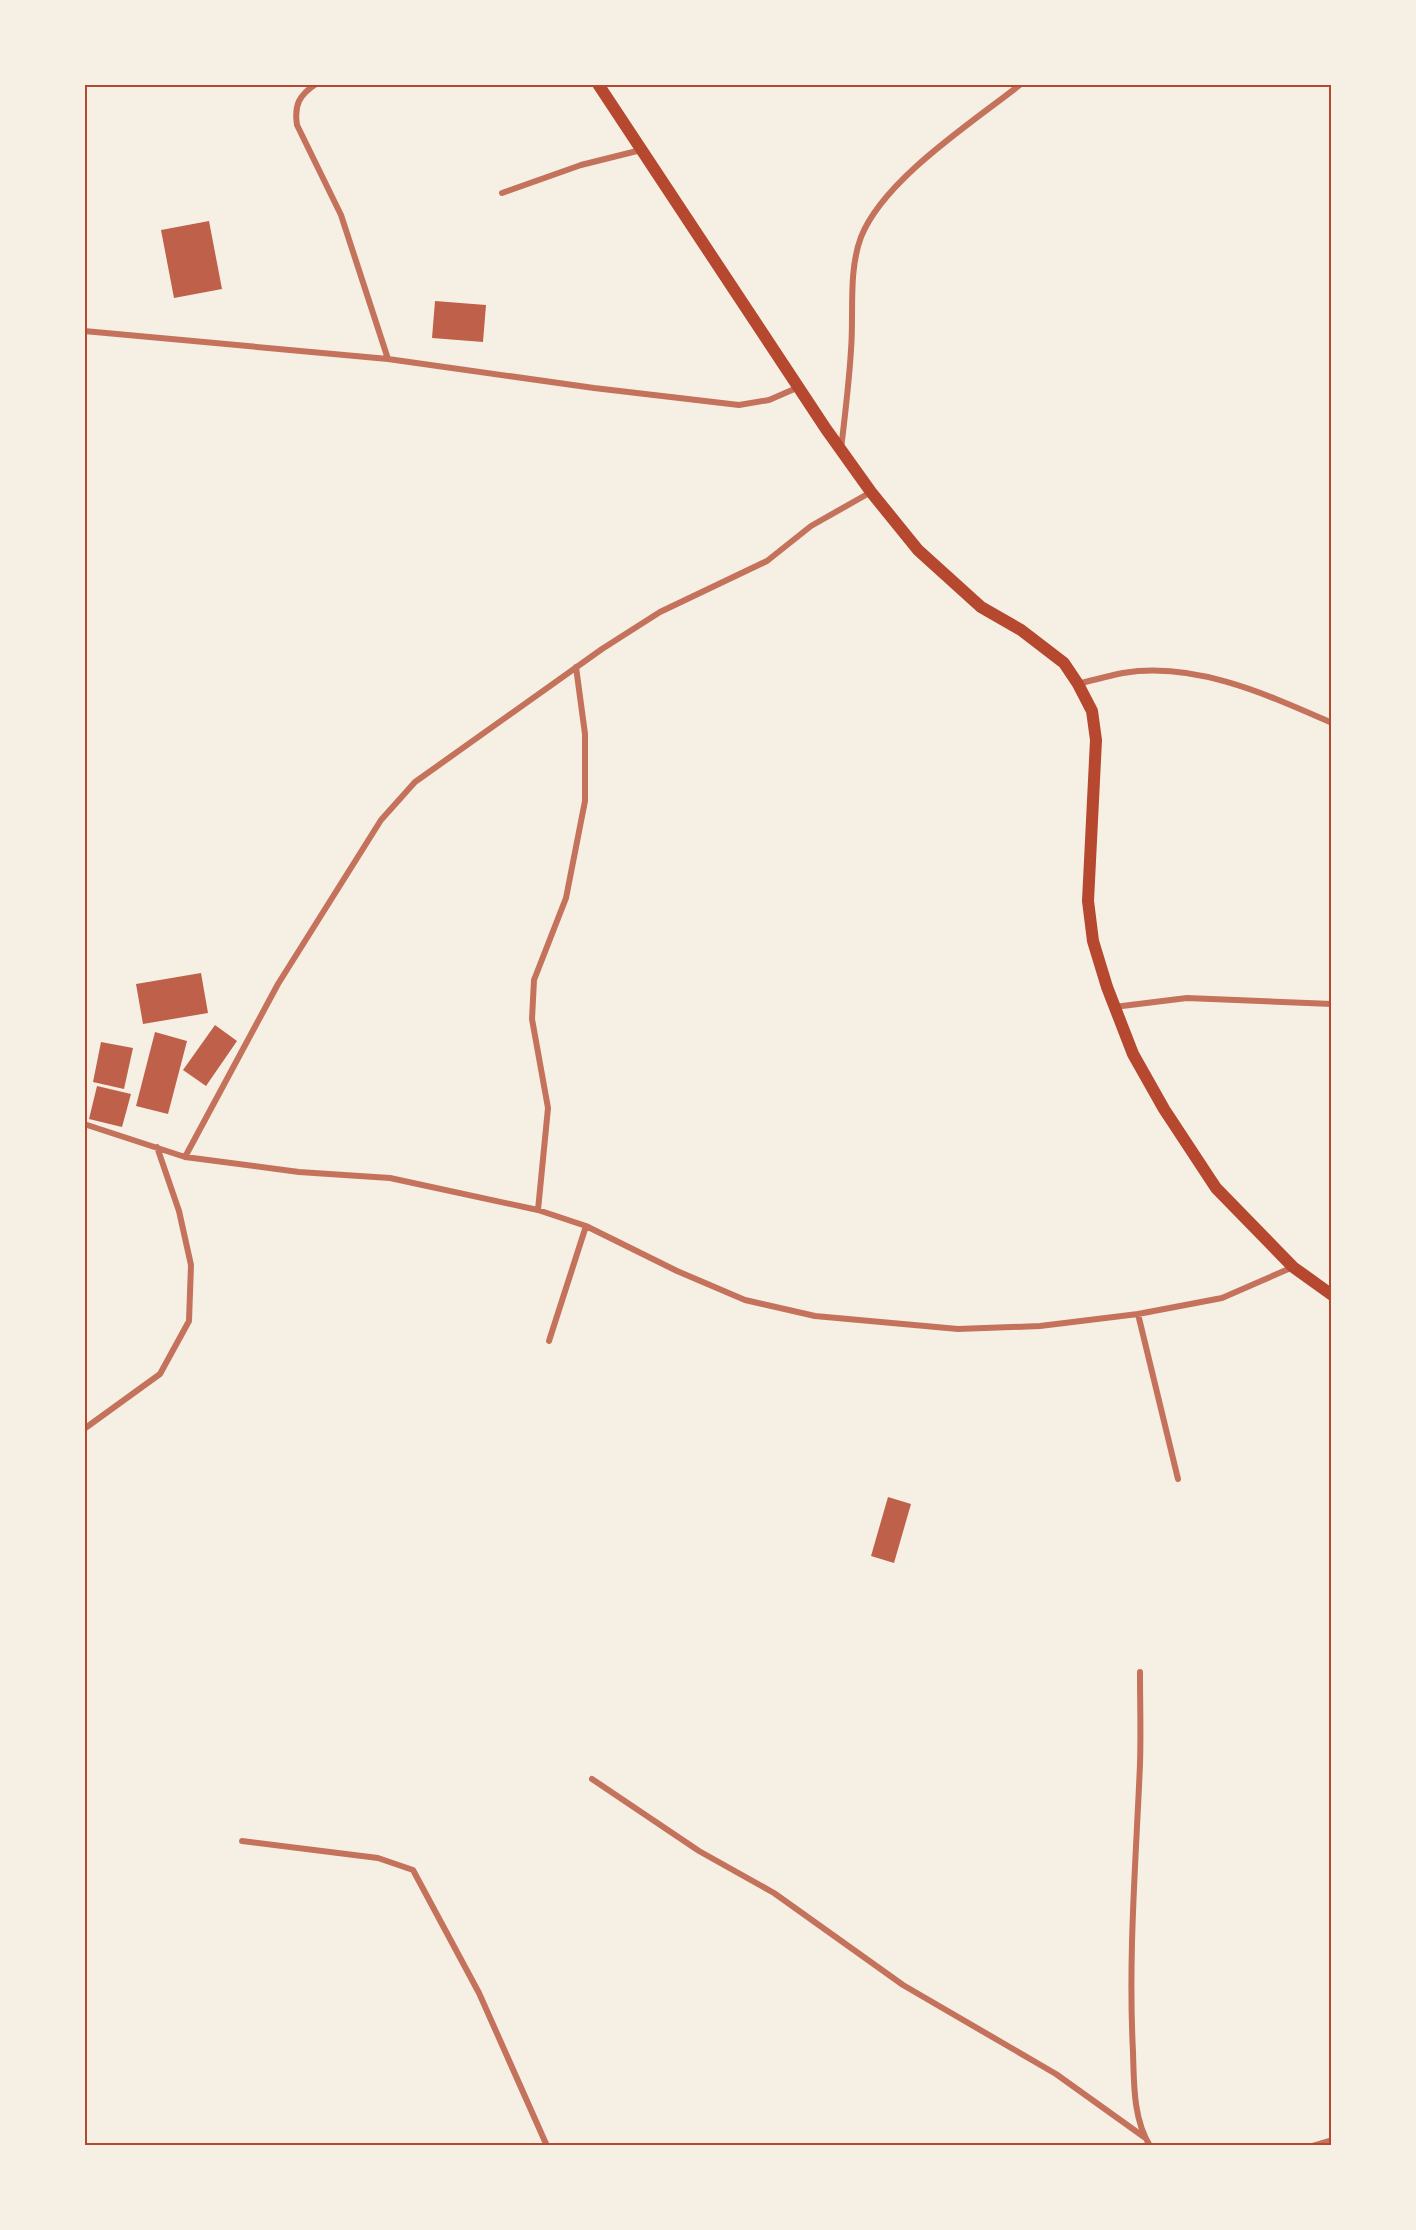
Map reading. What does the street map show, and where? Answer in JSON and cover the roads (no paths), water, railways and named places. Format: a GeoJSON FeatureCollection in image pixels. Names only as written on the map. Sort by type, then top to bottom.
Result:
{"type":"FeatureCollection","features":[{"type":"Feature","properties":{"kind":"main road"},"geometry":{"type":"LineString","coordinates":[[598,84],[871,492],[918,550],[981,607],[1021,630],[1064,663],[1078,684],[1092,711],[1096,740],[1088,901],[1093,941],[1113,1007],[1133,1054],[1164,1109],[1216,1188],[1293,1267],[1332,1295]]}},
{"type":"Feature","properties":{"kind":"street"},"geometry":{"type":"LineString","coordinates":[[316,84],[301,96],[294,110],[297,125],[341,215],[388,359]]}},
{"type":"Feature","properties":{"kind":"street"},"geometry":{"type":"LineString","coordinates":[[841,450],[852,348],[853,285],[861,237],[879,206],[918,165],[1021,84]]}},
{"type":"Feature","properties":{"kind":"street"},"geometry":{"type":"LineString","coordinates":[[502,193],[581,165],[641,150]]}},
{"type":"Feature","properties":{"kind":"street"},"geometry":{"type":"LineString","coordinates":[[84,331],[388,359],[594,388],[739,405],[769,400],[799,387]]}},
{"type":"Feature","properties":{"kind":"street"},"geometry":{"type":"LineString","coordinates":[[185,1157],[278,984],[381,820],[415,782],[576,667],[660,612],[768,561],[811,526],[871,492]]}},
{"type":"Feature","properties":{"kind":"street"},"geometry":{"type":"LineString","coordinates":[[538,1210],[548,1108],[532,1019],[534,980],[566,898],[585,801],[585,734],[576,667]]}},
{"type":"Feature","properties":{"kind":"street"},"geometry":{"type":"LineString","coordinates":[[1078,684],[1123,673],[1150,671],[1192,674],[1234,684],[1332,723]]}},
{"type":"Feature","properties":{"kind":"street"},"geometry":{"type":"LineString","coordinates":[[1113,1007],[1187,998],[1332,1005]]}},
{"type":"Feature","properties":{"kind":"street"},"geometry":{"type":"LineString","coordinates":[[84,1124],[185,1157],[299,1172],[390,1178],[538,1210],[586,1226],[677,1271],[745,1300],[814,1316],[958,1329],[1040,1326],[1138,1314],[1222,1298],[1293,1267]]}},
{"type":"Feature","properties":{"kind":"street"},"geometry":{"type":"LineString","coordinates":[[84,1429],[160,1374],[189,1321],[191,1265],[178,1211],[157,1148]]}},
{"type":"Feature","properties":{"kind":"street"},"geometry":{"type":"LineString","coordinates":[[549,1341],[586,1226]]}},
{"type":"Feature","properties":{"kind":"street"},"geometry":{"type":"LineString","coordinates":[[1138,1314],[1178,1479]]}},
{"type":"Feature","properties":{"kind":"street"},"geometry":{"type":"LineString","coordinates":[[1140,1672],[1140,1763],[1133,1872],[1131,2020],[1135,2092],[1144,2137]]}},
{"type":"Feature","properties":{"kind":"street"},"geometry":{"type":"LineString","coordinates":[[592,1779],[699,1851],[774,1893],[903,1985],[1056,2074],[1144,2137],[1150,2146]]}},
{"type":"Feature","properties":{"kind":"street"},"geometry":{"type":"LineString","coordinates":[[242,1841],[378,1858],[413,1870],[480,1994],[547,2146]]}},
{"type":"Feature","properties":{"kind":"street"},"geometry":{"type":"LineString","coordinates":[[1312,2146],[1332,2140]]}}]}
